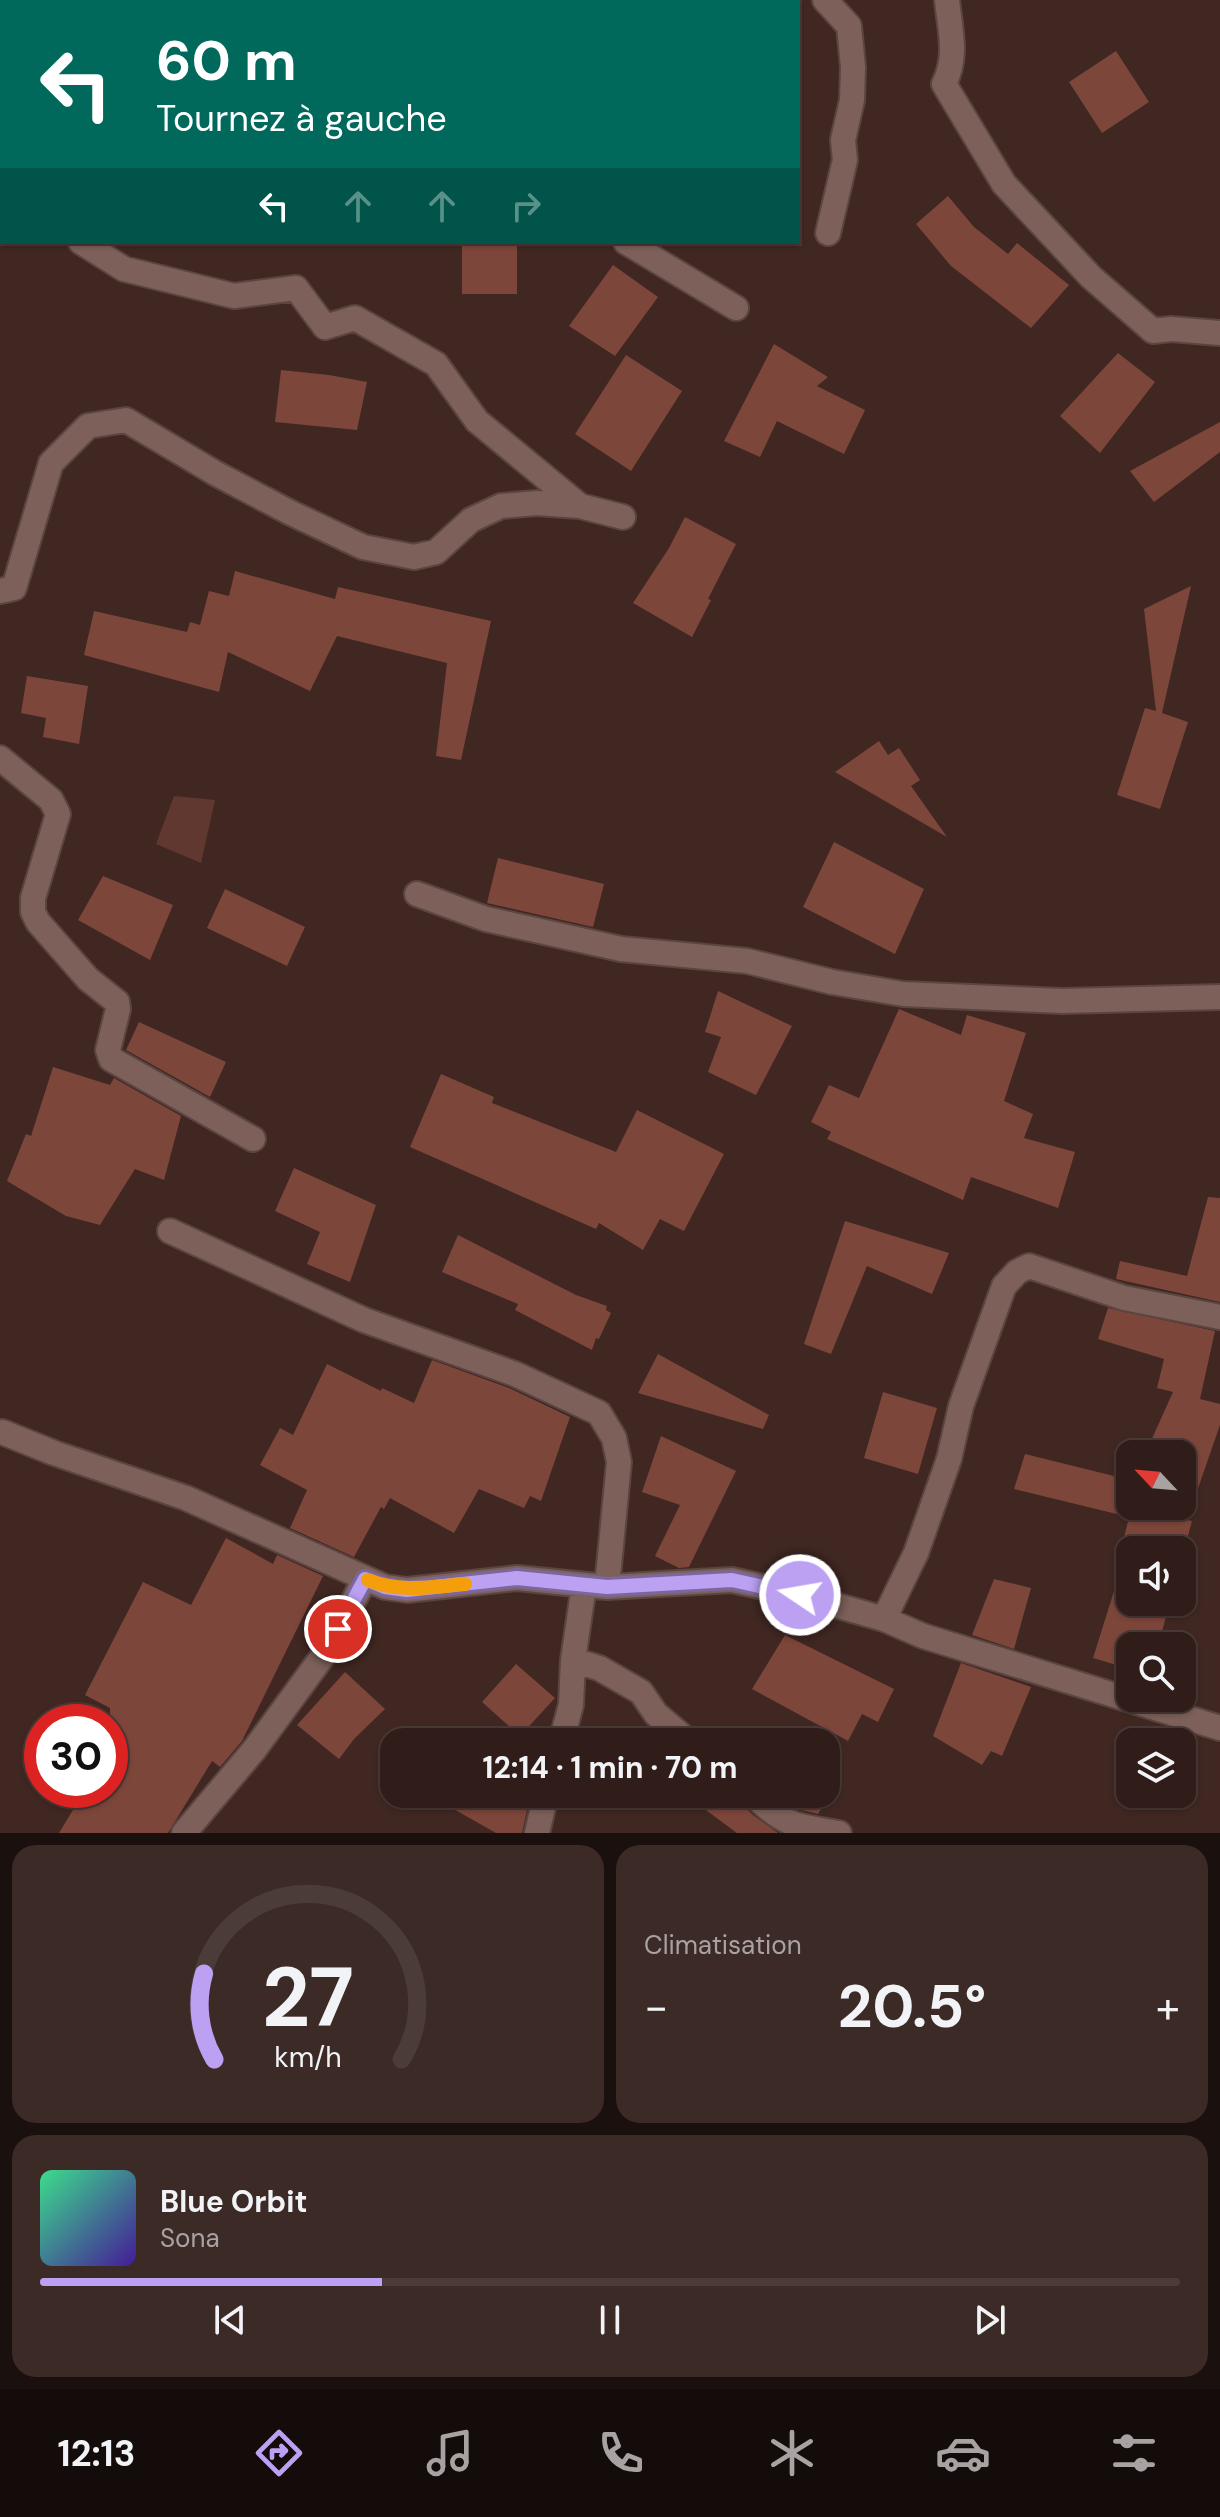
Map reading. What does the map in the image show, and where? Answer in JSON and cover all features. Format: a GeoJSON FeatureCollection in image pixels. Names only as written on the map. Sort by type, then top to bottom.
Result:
{"type":"FeatureCollection","features":[{"type":"Feature","properties":{"kind":"street"},"geometry":{"type":"LineString","coordinates":[[825,0],[849,26],[853,67],[852,100],[843,140],[845,160],[828,233]]}},
{"type":"Feature","properties":{"kind":"street"},"geometry":{"type":"LineString","coordinates":[[947,0],[953,42],[949,74],[944,84],[1004,184],[1091,277],[1153,331],[1171,329],[1220,333]]}},
{"type":"Feature","properties":{"kind":"street"},"geometry":{"type":"LineString","coordinates":[[84,244],[124,269],[234,296],[296,288],[325,327],[355,318],[436,364],[477,421],[580,506]]}},
{"type":"Feature","properties":{"kind":"street"},"geometry":{"type":"LineString","coordinates":[[629,244],[736,308]]}},
{"type":"Feature","properties":{"kind":"street"},"geometry":{"type":"LineString","coordinates":[[0,591],[14,588],[51,463],[88,426],[126,420],[215,473],[289,512],[363,547],[414,557],[436,552],[471,520],[501,506],[537,503],[580,506],[623,517]]}},
{"type":"Feature","properties":{"kind":"street"},"geometry":{"type":"LineString","coordinates":[[0,758],[56,807],[58,814],[33,898],[33,912],[38,922],[88,979],[117,1002],[108,1050],[111,1059],[253,1139]]}},
{"type":"Feature","properties":{"kind":"street"},"geometry":{"type":"LineString","coordinates":[[417,894],[486,919],[621,949],[747,961],[832,982],[903,994],[1062,1001],[1220,997]]}},
{"type":"Feature","properties":{"kind":"street"},"geometry":{"type":"LineString","coordinates":[[170,1231],[364,1320],[515,1374],[599,1413],[614,1438],[619,1462],[596,1586],[573,1660],[571,1705],[565,1728]]}},
{"type":"Feature","properties":{"kind":"street"},"geometry":{"type":"LineString","coordinates":[[884,1619],[916,1553],[949,1459],[961,1406],[1004,1286],[1017,1272],[1029,1266],[1124,1298],[1220,1317]]}},
{"type":"Feature","properties":{"kind":"street"},"geometry":{"type":"LineString","coordinates":[[2,1432],[186,1498],[385,1587],[407,1590],[517,1578],[596,1586],[732,1580],[884,1619],[923,1636],[1220,1728]]}},
{"type":"Feature","properties":{"kind":"street"},"geometry":{"type":"LineString","coordinates":[[184,1833],[254,1750],[328,1649],[365,1579]]}},
{"type":"Feature","properties":{"kind":"street"},"geometry":{"type":"LineString","coordinates":[[573,1660],[599,1668],[641,1692],[656,1714],[672,1728]]}},
{"type":"Feature","properties":{"kind":"street"},"geometry":{"type":"LineString","coordinates":[[537,1833],[543,1808]]}},
{"type":"Feature","properties":{"kind":"street"},"geometry":{"type":"LineString","coordinates":[[767,1808],[801,1827],[839,1833]]}},
{"type":"Feature","properties":{"kind":"shaded area"},"geometry":{"type":"Polygon","coordinates":[[[174,796],[215,800],[201,863],[156,844],[174,796]]]}},
{"type":"Feature","properties":{"kind":"building"},"geometry":{"type":"Polygon","coordinates":[[[1116,51],[1149,102],[1102,133],[1069,82],[1116,51]]]}},
{"type":"Feature","properties":{"kind":"building"},"geometry":{"type":"Polygon","coordinates":[[[948,196],[974,227],[1008,254],[1017,243],[1069,285],[1031,328],[951,266],[916,224],[948,196]]]}},
{"type":"Feature","properties":{"kind":"building"},"geometry":{"type":"Polygon","coordinates":[[[517,244],[517,294],[462,294],[462,245],[517,244]]]}},
{"type":"Feature","properties":{"kind":"building"},"geometry":{"type":"Polygon","coordinates":[[[613,265],[658,297],[615,356],[569,326],[613,265]]]}},
{"type":"Feature","properties":{"kind":"building"},"geometry":{"type":"Polygon","coordinates":[[[774,344],[828,377],[817,386],[865,410],[844,454],[777,421],[760,457],[724,441],[774,344]]]}},
{"type":"Feature","properties":{"kind":"building"},"geometry":{"type":"Polygon","coordinates":[[[1118,353],[1155,382],[1100,453],[1060,416],[1118,353]]]}},
{"type":"Feature","properties":{"kind":"building"},"geometry":{"type":"Polygon","coordinates":[[[626,355],[682,391],[631,471],[575,434],[626,355]]]}},
{"type":"Feature","properties":{"kind":"building"},"geometry":{"type":"Polygon","coordinates":[[[281,370],[367,382],[357,430],[275,422],[281,370]]]}},
{"type":"Feature","properties":{"kind":"building"},"geometry":{"type":"Polygon","coordinates":[[[1220,422],[1220,452],[1154,502],[1130,471],[1220,422]]]}},
{"type":"Feature","properties":{"kind":"building"},"geometry":{"type":"Polygon","coordinates":[[[685,517],[736,544],[692,637],[633,603],[685,517]]]}},
{"type":"Feature","properties":{"kind":"building"},"geometry":{"type":"Polygon","coordinates":[[[235,571],[335,599],[338,587],[491,621],[461,760],[436,756],[447,663],[337,636],[310,691],[228,652],[219,692],[84,655],[94,611],[187,632],[190,622],[200,625],[209,591],[229,596],[235,571]]]}},
{"type":"Feature","properties":{"kind":"building"},"geometry":{"type":"Polygon","coordinates":[[[1191,586],[1162,713],[1188,722],[1160,809],[1117,795],[1145,708],[1156,711],[1144,609],[1191,586]]]}},
{"type":"Feature","properties":{"kind":"building"},"geometry":{"type":"Polygon","coordinates":[[[27,676],[88,686],[79,744],[43,737],[46,718],[21,713],[27,676]]]}},
{"type":"Feature","properties":{"kind":"building"},"geometry":{"type":"Polygon","coordinates":[[[879,741],[888,755],[899,748],[920,780],[911,786],[947,837],[835,772],[879,741]]]}},
{"type":"Feature","properties":{"kind":"building"},"geometry":{"type":"Polygon","coordinates":[[[834,842],[924,889],[895,954],[803,907],[834,842]]]}},
{"type":"Feature","properties":{"kind":"building"},"geometry":{"type":"Polygon","coordinates":[[[498,858],[604,884],[593,927],[487,903],[498,858]]]}},
{"type":"Feature","properties":{"kind":"building"},"geometry":{"type":"Polygon","coordinates":[[[103,876],[173,905],[150,960],[78,920],[103,876]]]}},
{"type":"Feature","properties":{"kind":"building"},"geometry":{"type":"Polygon","coordinates":[[[225,889],[305,927],[287,966],[207,928],[225,889]]]}},
{"type":"Feature","properties":{"kind":"building"},"geometry":{"type":"Polygon","coordinates":[[[718,991],[792,1026],[756,1095],[708,1072],[721,1037],[705,1032],[718,991]]]}},
{"type":"Feature","properties":{"kind":"building"},"geometry":{"type":"Polygon","coordinates":[[[899,1009],[961,1035],[967,1015],[1026,1033],[1004,1101],[1033,1114],[1024,1138],[1075,1152],[1058,1208],[971,1177],[963,1200],[827,1139],[831,1132],[811,1122],[829,1085],[859,1098],[899,1009]]]}},
{"type":"Feature","properties":{"kind":"building"},"geometry":{"type":"Polygon","coordinates":[[[139,1022],[226,1062],[210,1097],[126,1050],[139,1022]]]}},
{"type":"Feature","properties":{"kind":"building"},"geometry":{"type":"Polygon","coordinates":[[[53,1067],[110,1085],[114,1078],[181,1116],[164,1180],[135,1169],[100,1225],[66,1216],[7,1181],[26,1134],[31,1136],[53,1067]]]}},
{"type":"Feature","properties":{"kind":"building"},"geometry":{"type":"Polygon","coordinates":[[[441,1074],[494,1097],[492,1103],[616,1152],[637,1110],[724,1154],[684,1231],[660,1219],[643,1250],[599,1223],[596,1229],[410,1147],[441,1074]]]}},
{"type":"Feature","properties":{"kind":"building"},"geometry":{"type":"Polygon","coordinates":[[[294,1168],[376,1205],[350,1282],[307,1264],[320,1232],[275,1211],[294,1168]]]}},
{"type":"Feature","properties":{"kind":"building"},"geometry":{"type":"Polygon","coordinates":[[[1208,1197],[1220,1198],[1220,1302],[1116,1279],[1120,1261],[1187,1276],[1208,1197]]]}},
{"type":"Feature","properties":{"kind":"building"},"geometry":{"type":"Polygon","coordinates":[[[845,1221],[949,1253],[932,1294],[867,1266],[831,1354],[804,1344],[845,1221]]]}},
{"type":"Feature","properties":{"kind":"building"},"geometry":{"type":"Polygon","coordinates":[[[458,1235],[576,1295],[607,1306],[606,1310],[611,1313],[592,1350],[515,1310],[518,1304],[442,1272],[458,1235]]]}},
{"type":"Feature","properties":{"kind":"building"},"geometry":{"type":"Polygon","coordinates":[[[1108,1308],[1215,1331],[1200,1399],[1220,1404],[1220,1425],[1196,1494],[1196,1440],[1151,1440],[1173,1392],[1157,1388],[1164,1359],[1098,1339],[1108,1308]]]}},
{"type":"Feature","properties":{"kind":"building"},"geometry":{"type":"Polygon","coordinates":[[[658,1354],[769,1415],[763,1429],[638,1393],[658,1354]]]}},
{"type":"Feature","properties":{"kind":"building"},"geometry":{"type":"Polygon","coordinates":[[[432,1360],[509,1388],[570,1417],[541,1501],[530,1496],[524,1508],[479,1489],[454,1533],[390,1498],[384,1509],[381,1507],[354,1557],[290,1528],[307,1490],[260,1465],[280,1428],[293,1435],[327,1364],[381,1391],[382,1388],[414,1403],[432,1360]]]}},
{"type":"Feature","properties":{"kind":"building"},"geometry":{"type":"Polygon","coordinates":[[[883,1392],[937,1408],[918,1474],[864,1458],[883,1392]]]}},
{"type":"Feature","properties":{"kind":"building"},"geometry":{"type":"Polygon","coordinates":[[[661,1436],[736,1471],[689,1567],[679,1568],[655,1556],[680,1505],[642,1492],[661,1436]]]}},
{"type":"Feature","properties":{"kind":"building"},"geometry":{"type":"Polygon","coordinates":[[[1025,1454],[1116,1477],[1116,1514],[1014,1489],[1025,1454]]]}},
{"type":"Feature","properties":{"kind":"building"},"geometry":{"type":"Polygon","coordinates":[[[1128,1520],[1192,1521],[1188,1536],[1124,1536],[1128,1520]]]}},
{"type":"Feature","properties":{"kind":"building"},"geometry":{"type":"Polygon","coordinates":[[[226,1538],[273,1564],[277,1555],[323,1576],[242,1741],[220,1767],[212,1761],[168,1833],[59,1833],[74,1808],[128,1808],[128,1704],[102,1704],[85,1695],[143,1582],[191,1605],[226,1538]]]}},
{"type":"Feature","properties":{"kind":"building"},"geometry":{"type":"Polygon","coordinates":[[[994,1579],[1031,1588],[1014,1649],[972,1635],[994,1579]]]}},
{"type":"Feature","properties":{"kind":"building"},"geometry":{"type":"Polygon","coordinates":[[[1116,1585],[1116,1616],[1166,1616],[1162,1632],[1116,1632],[1116,1665],[1093,1658],[1116,1585]]]}},
{"type":"Feature","properties":{"kind":"building"},"geometry":{"type":"Polygon","coordinates":[[[785,1635],[894,1689],[878,1722],[862,1714],[848,1741],[840,1737],[840,1728],[824,1728],[752,1689],[785,1635]]]}},
{"type":"Feature","properties":{"kind":"building"},"geometry":{"type":"Polygon","coordinates":[[[961,1663],[1031,1687],[1002,1756],[991,1751],[982,1765],[933,1736],[961,1663]]]}},
{"type":"Feature","properties":{"kind":"building"},"geometry":{"type":"Polygon","coordinates":[[[516,1664],[555,1698],[527,1728],[511,1728],[482,1702],[516,1664]]]}},
{"type":"Feature","properties":{"kind":"building"},"geometry":{"type":"Polygon","coordinates":[[[345,1672],[385,1709],[354,1739],[339,1759],[297,1725],[345,1672]]]}},
{"type":"Feature","properties":{"kind":"building"},"geometry":{"type":"Polygon","coordinates":[[[452,1808],[527,1808],[522,1833],[496,1833],[452,1808]]]}},
{"type":"Feature","properties":{"kind":"building"},"geometry":{"type":"Polygon","coordinates":[[[703,1808],[746,1808],[778,1833],[737,1833],[703,1808]]]}},
{"type":"Feature","properties":{"kind":"building"},"geometry":{"type":"Polygon","coordinates":[[[795,1808],[822,1808],[818,1814],[795,1808]]]}},
{"type":"Feature","properties":{"kind":"slow traffic"},"geometry":{"type":"LineString","coordinates":[[368,1580],[385,1587],[407,1590],[465,1584]]}},
{"type":"Feature","properties":{"kind":"route"},"geometry":{"type":"LineString","coordinates":[[338,1629],[365,1579],[385,1587],[407,1590],[517,1578],[607,1587],[732,1580],[800,1595]]}}]}
